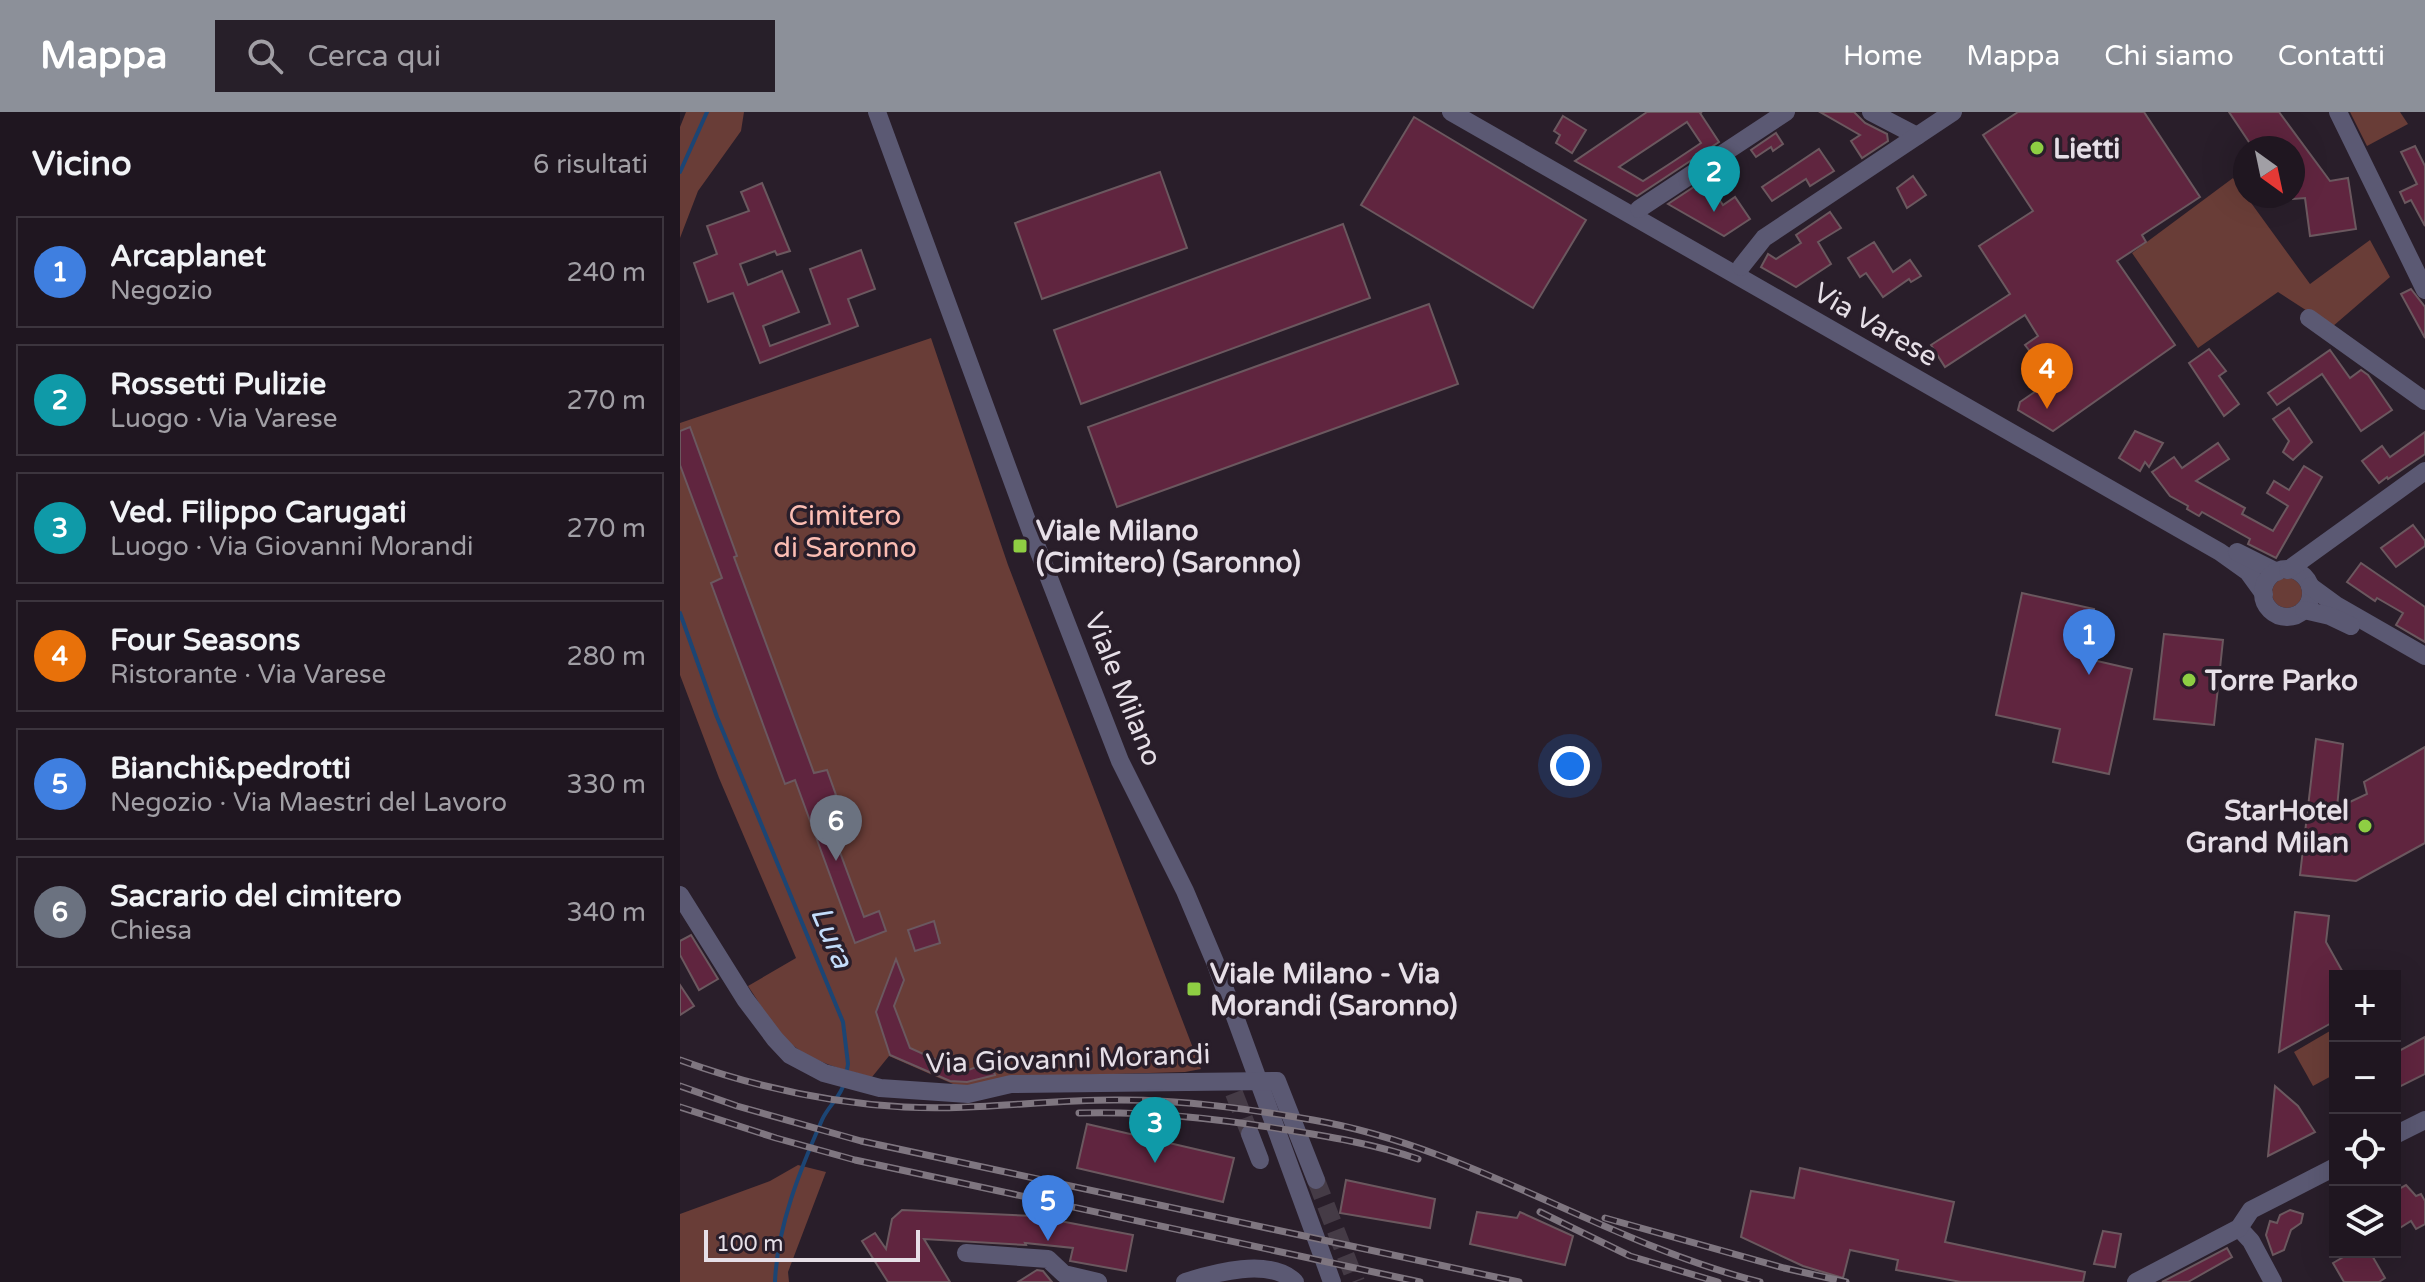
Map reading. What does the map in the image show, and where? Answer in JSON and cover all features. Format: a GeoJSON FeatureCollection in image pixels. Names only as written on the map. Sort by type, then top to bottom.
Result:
{"type":"FeatureCollection","features":[{"type":"Feature","properties":{"kind":"street","name":"Viale Milano"},"geometry":{"type":"LineString","coordinates":[[877,112],[1024,514],[1120,761],[1185,891],[1215,962],[1332,1282]]}},
{"type":"Feature","properties":{"kind":"street","name":"Via Varese"},"geometry":{"type":"LineString","coordinates":[[1451,112],[2220,552],[2248,572],[2264,594]]}},
{"type":"Feature","properties":{"kind":"street","name":"Via Varese"},"geometry":{"type":"LineString","coordinates":[[1471,112],[2255,563],[2282,571]]}},
{"type":"Feature","properties":{"kind":"street"},"geometry":{"type":"LineString","coordinates":[[1639,209],[1786,112]]}},
{"type":"Feature","properties":{"kind":"street"},"geometry":{"type":"LineString","coordinates":[[1871,112],[1917,136]]}},
{"type":"Feature","properties":{"kind":"street"},"geometry":{"type":"LineString","coordinates":[[1741,267],[1764,238],[1953,112]]}},
{"type":"Feature","properties":{"kind":"street"},"geometry":{"type":"LineString","coordinates":[[2338,112],[2425,290]]}},
{"type":"Feature","properties":{"kind":"street"},"geometry":{"type":"LineString","coordinates":[[2309,318],[2425,401]]}},
{"type":"Feature","properties":{"kind":"street"},"geometry":{"type":"LineString","coordinates":[[2314,549],[2308,582],[2310,601],[2304,610],[2289,617],[2277,615],[2266,604],[2264,594],[2268,580],[2425,471]]}},
{"type":"Feature","properties":{"kind":"street"},"geometry":{"type":"LineString","coordinates":[[2282,571],[2299,572],[2336,605],[2425,656]]}},
{"type":"Feature","properties":{"kind":"street"},"geometry":{"type":"LineString","coordinates":[[2304,610],[2342,621],[2425,668]]}},
{"type":"Feature","properties":{"kind":"street","name":"Via Giovanni Morandi"},"geometry":{"type":"LineString","coordinates":[[680,895],[745,999],[775,1039],[790,1055],[835,1076],[905,1091],[968,1094],[1011,1084],[1232,1087],[1260,1081]]}},
{"type":"Feature","properties":{"kind":"street"},"geometry":{"type":"LineString","coordinates":[[1260,1081],[1277,1081],[1316,1180]]}},
{"type":"Feature","properties":{"kind":"street"},"geometry":{"type":"LineString","coordinates":[[2401,1132],[2425,1120]]}},
{"type":"Feature","properties":{"kind":"street"},"geometry":{"type":"LineString","coordinates":[[1250,1134],[1260,1160]]}},
{"type":"Feature","properties":{"kind":"street"},"geometry":{"type":"LineString","coordinates":[[2136,1282],[2239,1228],[2251,1210],[2329,1170]]}},
{"type":"Feature","properties":{"kind":"street"},"geometry":{"type":"LineString","coordinates":[[2239,1228],[2251,1241],[2273,1282]]}},
{"type":"Feature","properties":{"kind":"street"},"geometry":{"type":"LineString","coordinates":[[966,1253],[1048,1259],[1064,1274],[1098,1282]]}},
{"type":"Feature","properties":{"kind":"street"},"geometry":{"type":"LineString","coordinates":[[1185,1282],[1249,1268],[1290,1277],[1295,1282]]}},
{"type":"Feature","properties":{"kind":"green space"},"geometry":{"type":"Polygon","coordinates":[[[686,112],[744,112],[741,131],[698,191],[680,238],[680,127],[686,112]]]}},
{"type":"Feature","properties":{"kind":"green space"},"geometry":{"type":"Polygon","coordinates":[[[2350,112],[2400,112],[2408,124],[2367,146],[2350,112]]]}},
{"type":"Feature","properties":{"kind":"green space"},"geometry":{"type":"Polygon","coordinates":[[[2233,178],[2233,208],[2255,208],[2310,284],[2370,240],[2390,277],[2332,327],[2278,292],[2198,348],[2132,253],[2233,178]]]}},
{"type":"Feature","properties":{"kind":"green space","name":"Cimitero di Saronno"},"geometry":{"type":"Polygon","coordinates":[[[931,338],[1008,565],[1201,1069],[1007,1077],[969,1091],[889,1056],[872,1077],[822,1062],[795,1047],[775,1027],[748,986],[796,958],[719,778],[680,675],[680,423],[931,338]]]}},
{"type":"Feature","properties":{"kind":"green space"},"geometry":{"type":"Polygon","coordinates":[[[2287,578],[2298,582],[2302,593],[2298,604],[2287,608],[2276,604],[2272,593],[2276,582],[2287,578]]]}},
{"type":"Feature","properties":{"kind":"green space"},"geometry":{"type":"Polygon","coordinates":[[[2329,1032],[2329,1077],[2313,1086],[2294,1052],[2329,1032]]]}},
{"type":"Feature","properties":{"kind":"green space"},"geometry":{"type":"Polygon","coordinates":[[[798,1165],[826,1172],[788,1272],[789,1282],[680,1282],[680,1214],[770,1181],[798,1165]]]}},
{"type":"Feature","properties":{"kind":"building"},"geometry":{"type":"Polygon","coordinates":[[[1647,112],[1702,112],[1719,142],[1637,196],[1575,161],[1647,112]],[[1687,122],[1619,167],[1643,181],[1701,143],[1687,122]]]}},
{"type":"Feature","properties":{"kind":"building"},"geometry":{"type":"Polygon","coordinates":[[[1820,112],[1854,112],[1865,123],[1887,134],[1888,141],[1862,158],[1851,141],[1860,135],[1820,112]]]}},
{"type":"Feature","properties":{"kind":"building"},"geometry":{"type":"Polygon","coordinates":[[[2018,112],[2144,112],[2200,197],[2142,235],[2146,242],[2117,261],[2175,345],[2053,431],[2018,410],[2020,402],[2052,380],[2025,345],[2038,336],[2025,315],[1945,367],[1931,345],[2010,294],[1979,246],[2033,211],[1983,135],[2018,112]]]}},
{"type":"Feature","properties":{"kind":"building"},"geometry":{"type":"Polygon","coordinates":[[[2229,112],[2279,112],[2297,136],[2245,136],[2229,112]]]}},
{"type":"Feature","properties":{"kind":"building"},"geometry":{"type":"Polygon","coordinates":[[[1563,116],[1586,130],[1572,153],[1556,143],[1560,135],[1554,131],[1563,116]]]}},
{"type":"Feature","properties":{"kind":"building"},"geometry":{"type":"Polygon","coordinates":[[[1414,117],[1586,220],[1533,308],[1361,205],[1414,117]]]}},
{"type":"Feature","properties":{"kind":"building"},"geometry":{"type":"Polygon","coordinates":[[[1776,133],[1783,144],[1773,151],[1771,147],[1756,157],[1751,150],[1776,133]]]}},
{"type":"Feature","properties":{"kind":"building"},"geometry":{"type":"Polygon","coordinates":[[[2415,146],[2425,166],[2425,226],[2411,200],[2405,203],[2400,192],[2417,184],[2401,152],[2415,146]]]}},
{"type":"Feature","properties":{"kind":"building"},"geometry":{"type":"Polygon","coordinates":[[[2305,147],[2330,181],[2348,178],[2356,229],[2310,236],[2305,198],[2305,147]]]}},
{"type":"Feature","properties":{"kind":"building"},"geometry":{"type":"Polygon","coordinates":[[[1819,149],[1834,171],[1810,186],[1806,179],[1772,201],[1762,187],[1819,149]]]}},
{"type":"Feature","properties":{"kind":"building"},"geometry":{"type":"Polygon","coordinates":[[[1718,171],[1723,178],[1710,186],[1723,205],[1735,197],[1750,219],[1724,236],[1668,204],[1718,171]]]}},
{"type":"Feature","properties":{"kind":"building"},"geometry":{"type":"Polygon","coordinates":[[[1160,172],[1187,248],[1042,299],[1015,223],[1160,172]]]}},
{"type":"Feature","properties":{"kind":"building"},"geometry":{"type":"Polygon","coordinates":[[[1913,176],[1926,195],[1907,208],[1897,188],[1913,176]]]}},
{"type":"Feature","properties":{"kind":"building"},"geometry":{"type":"Polygon","coordinates":[[[762,183],[790,251],[777,255],[775,251],[740,264],[748,285],[782,271],[799,312],[763,326],[770,346],[830,324],[810,269],[861,250],[875,289],[848,299],[858,326],[760,363],[733,293],[708,302],[694,263],[717,254],[707,226],[749,211],[741,192],[762,183]]]}},
{"type":"Feature","properties":{"kind":"building"},"geometry":{"type":"Polygon","coordinates":[[[1830,212],[1841,228],[1818,242],[1831,264],[1796,287],[1761,267],[1768,254],[1776,259],[1801,243],[1796,235],[1830,212]]]}},
{"type":"Feature","properties":{"kind":"building"},"geometry":{"type":"Polygon","coordinates":[[[1343,224],[1370,298],[1081,404],[1054,330],[1343,224]]]}},
{"type":"Feature","properties":{"kind":"building"},"geometry":{"type":"Polygon","coordinates":[[[1874,242],[1893,272],[1910,260],[1921,276],[1911,282],[1909,279],[1883,297],[1866,273],[1860,277],[1848,258],[1874,242]]]}},
{"type":"Feature","properties":{"kind":"building"},"geometry":{"type":"Polygon","coordinates":[[[2411,289],[2425,307],[2425,338],[2401,294],[2411,289]]]}},
{"type":"Feature","properties":{"kind":"building"},"geometry":{"type":"Polygon","coordinates":[[[1429,304],[1458,384],[1117,507],[1088,427],[1429,304]]]}},
{"type":"Feature","properties":{"kind":"building"},"geometry":{"type":"Polygon","coordinates":[[[2209,349],[2226,371],[2219,376],[2239,404],[2224,416],[2189,363],[2209,349]]]}},
{"type":"Feature","properties":{"kind":"building"},"geometry":{"type":"Polygon","coordinates":[[[2330,350],[2350,378],[2361,370],[2368,375],[2392,410],[2361,431],[2322,374],[2277,405],[2268,393],[2330,350]]]}},
{"type":"Feature","properties":{"kind":"building"},"geometry":{"type":"Polygon","coordinates":[[[2289,408],[2312,442],[2293,460],[2283,452],[2289,441],[2273,419],[2289,408]]]}},
{"type":"Feature","properties":{"kind":"building"},"geometry":{"type":"Polygon","coordinates":[[[690,427],[737,556],[734,557],[814,773],[827,770],[836,795],[821,801],[864,917],[879,911],[886,931],[855,943],[795,780],[785,784],[711,583],[722,578],[680,465],[680,431],[690,427]]]}},
{"type":"Feature","properties":{"kind":"building"},"geometry":{"type":"Polygon","coordinates":[[[2135,431],[2163,443],[2149,467],[2145,462],[2140,471],[2119,458],[2135,431]]]}},
{"type":"Feature","properties":{"kind":"building"},"geometry":{"type":"Polygon","coordinates":[[[2425,432],[2425,454],[2388,479],[2379,483],[2362,461],[2382,446],[2390,457],[2425,432]]]}},
{"type":"Feature","properties":{"kind":"building"},"geometry":{"type":"Polygon","coordinates":[[[2218,443],[2229,459],[2196,481],[2245,508],[2242,514],[2273,531],[2288,506],[2267,493],[2274,481],[2289,490],[2304,466],[2322,477],[2276,558],[2248,544],[2250,539],[2202,512],[2199,516],[2187,509],[2188,506],[2170,496],[2152,472],[2174,457],[2182,468],[2218,443]]]}},
{"type":"Feature","properties":{"kind":"building"},"geometry":{"type":"Polygon","coordinates":[[[2413,525],[2425,541],[2425,546],[2396,567],[2381,548],[2413,525]]]}},
{"type":"Feature","properties":{"kind":"building"},"geometry":{"type":"Polygon","coordinates":[[[2361,563],[2425,607],[2425,642],[2396,625],[2403,613],[2377,598],[2375,601],[2347,582],[2361,563]]]}},
{"type":"Feature","properties":{"kind":"building"},"geometry":{"type":"Polygon","coordinates":[[[2022,593],[2094,609],[2084,658],[2132,669],[2109,774],[2053,762],[2060,729],[1996,715],[2022,593]]]}},
{"type":"Feature","properties":{"kind":"building","name":"Torre Parko"},"geometry":{"type":"Polygon","coordinates":[[[2164,634],[2223,640],[2214,725],[2154,719],[2164,634]]]}},
{"type":"Feature","properties":{"kind":"building","name":"StarHotel Grand Milan"},"geometry":{"type":"Polygon","coordinates":[[[2316,739],[2343,744],[2337,808],[2367,794],[2364,782],[2425,747],[2425,843],[2356,881],[2300,875],[2316,739]]]}},
{"type":"Feature","properties":{"kind":"building"},"geometry":{"type":"Polygon","coordinates":[[[2295,912],[2329,916],[2326,942],[2342,970],[2329,970],[2329,1024],[2279,1052],[2295,912]]]}},
{"type":"Feature","properties":{"kind":"building"},"geometry":{"type":"Polygon","coordinates":[[[934,921],[940,943],[915,951],[908,930],[934,921]]]}},
{"type":"Feature","properties":{"kind":"building"},"geometry":{"type":"Polygon","coordinates":[[[691,935],[718,979],[699,990],[680,955],[680,941],[691,935]]]}},
{"type":"Feature","properties":{"kind":"building"},"geometry":{"type":"Polygon","coordinates":[[[896,959],[904,980],[894,1006],[910,1048],[963,1072],[990,1062],[995,1075],[967,1082],[950,1081],[890,1055],[876,1012],[896,959]]]}},
{"type":"Feature","properties":{"kind":"building"},"geometry":{"type":"Polygon","coordinates":[[[680,985],[694,1006],[680,1015],[680,985]]]}},
{"type":"Feature","properties":{"kind":"building"},"geometry":{"type":"Polygon","coordinates":[[[2425,1037],[2425,1074],[2401,1086],[2401,1050],[2425,1037]]]}},
{"type":"Feature","properties":{"kind":"building"},"geometry":{"type":"Polygon","coordinates":[[[2275,1086],[2298,1106],[2315,1132],[2268,1156],[2275,1086]]]}},
{"type":"Feature","properties":{"kind":"building"},"geometry":{"type":"Polygon","coordinates":[[[1087,1124],[1234,1158],[1223,1202],[1077,1168],[1087,1124]]]}},
{"type":"Feature","properties":{"kind":"building"},"geometry":{"type":"Polygon","coordinates":[[[1800,1168],[1954,1202],[1945,1242],[2085,1272],[2083,1282],[1961,1282],[1896,1270],[1898,1260],[1850,1250],[1843,1278],[1803,1266],[1741,1237],[1751,1191],[1794,1198],[1800,1168]]]}},
{"type":"Feature","properties":{"kind":"building"},"geometry":{"type":"Polygon","coordinates":[[[1346,1180],[1435,1199],[1430,1228],[1340,1213],[1346,1180]]]}},
{"type":"Feature","properties":{"kind":"building"},"geometry":{"type":"Polygon","coordinates":[[[2406,1185],[2416,1196],[2421,1194],[2425,1201],[2425,1224],[2416,1229],[2411,1221],[2401,1227],[2401,1188],[2406,1185]]]}},
{"type":"Feature","properties":{"kind":"building"},"geometry":{"type":"Polygon","coordinates":[[[902,1210],[1034,1216],[1133,1235],[1126,1271],[1070,1261],[1073,1248],[924,1239],[950,1282],[888,1282],[862,1241],[875,1233],[886,1249],[892,1219],[902,1210]]]}},
{"type":"Feature","properties":{"kind":"building"},"geometry":{"type":"Polygon","coordinates":[[[2290,1210],[2303,1214],[2301,1223],[2291,1230],[2284,1250],[2273,1255],[2266,1235],[2270,1221],[2277,1223],[2280,1215],[2290,1210]]]}},
{"type":"Feature","properties":{"kind":"building"},"geometry":{"type":"Polygon","coordinates":[[[1477,1212],[1517,1218],[1520,1212],[1573,1236],[1565,1265],[1470,1244],[1477,1212]]]}},
{"type":"Feature","properties":{"kind":"building"},"geometry":{"type":"Polygon","coordinates":[[[2103,1231],[2121,1234],[2115,1267],[2094,1264],[2103,1231]]]}},
{"type":"Feature","properties":{"kind":"building"},"geometry":{"type":"Polygon","coordinates":[[[2227,1248],[2232,1257],[2188,1282],[2162,1282],[2227,1248]]]}},
{"type":"Feature","properties":{"kind":"building"},"geometry":{"type":"Polygon","coordinates":[[[2342,1258],[2373,1258],[2385,1278],[2379,1282],[2344,1282],[2333,1263],[2342,1258]]]}},
{"type":"Feature","properties":{"kind":"building"},"geometry":{"type":"Polygon","coordinates":[[[1037,1270],[1043,1271],[1052,1282],[1018,1282],[1037,1270]]]}},
{"type":"Feature","properties":{"kind":"waterway","name":"Lura"},"geometry":{"type":"LineString","coordinates":[[680,172],[707,112]]}},
{"type":"Feature","properties":{"kind":"waterway","name":"Lura"},"geometry":{"type":"LineString","coordinates":[[680,613],[717,717],[843,1022],[848,1064],[846,1075]]}},
{"type":"Feature","properties":{"kind":"waterway","name":"Lura"},"geometry":{"type":"LineString","coordinates":[[775,1282],[780,1241],[798,1179],[822,1120],[844,1083]]}},
{"type":"Feature","properties":{"kind":"tunnel"},"geometry":{"type":"LineString","coordinates":[[1234,1093],[1250,1134]]}},
{"type":"Feature","properties":{"kind":"tunnel"},"geometry":{"type":"LineString","coordinates":[[1316,1180],[1356,1282]]}},
{"type":"Feature","properties":{"kind":"railway"},"geometry":{"type":"LineString","coordinates":[[680,1060],[790,1092],[875,1105],[958,1107],[1145,1100],[1217,1106],[1313,1120],[1371,1133],[1428,1151],[1647,1244],[1760,1282]]}},
{"type":"Feature","properties":{"kind":"railway"},"geometry":{"type":"LineString","coordinates":[[680,1086],[737,1106],[861,1141],[1519,1282]]}},
{"type":"Feature","properties":{"kind":"railway"},"geometry":{"type":"LineString","coordinates":[[680,1107],[855,1160],[1420,1282]]}},
{"type":"Feature","properties":{"kind":"railway"},"geometry":{"type":"LineString","coordinates":[[1079,1113],[1155,1114],[1231,1122],[1350,1141],[1418,1159]]}},
{"type":"Feature","properties":{"kind":"railway"},"geometry":{"type":"LineString","coordinates":[[1540,1212],[1630,1256],[1718,1282]]}},
{"type":"Feature","properties":{"kind":"railway"},"geometry":{"type":"LineString","coordinates":[[1605,1218],[1846,1282]]}},
{"type":"Feature","properties":{"kind":"place","name":"Lietti"},"geometry":{"type":"Point","coordinates":[2037,148]}},
{"type":"Feature","properties":{"kind":"place","name":"Rossetti Pulizie"},"geometry":{"type":"Point","coordinates":[1714,212]}},
{"type":"Feature","properties":{"kind":"place","name":"Four Seasons"},"geometry":{"type":"Point","coordinates":[2047,409]}},
{"type":"Feature","properties":{"kind":"place","name":"Viale Milano (Cimitero) (Saronno)"},"geometry":{"type":"Point","coordinates":[1020,546]}},
{"type":"Feature","properties":{"kind":"place","name":"Arcaplanet"},"geometry":{"type":"Point","coordinates":[2089,675]}},
{"type":"Feature","properties":{"kind":"place","name":"Torre Parko"},"geometry":{"type":"Point","coordinates":[2189,680]}},
{"type":"Feature","properties":{"kind":"place","name":"StarHotel Grand Milan"},"geometry":{"type":"Point","coordinates":[2365,826]}},
{"type":"Feature","properties":{"kind":"place","name":"Sacrario del cimitero"},"geometry":{"type":"Point","coordinates":[836,861]}},
{"type":"Feature","properties":{"kind":"place","name":"Viale Milano - Via Morandi (Saronno)"},"geometry":{"type":"Point","coordinates":[1194,989]}},
{"type":"Feature","properties":{"kind":"place","name":"Ved. Filippo Carugati"},"geometry":{"type":"Point","coordinates":[1155,1163]}},
{"type":"Feature","properties":{"kind":"place","name":"Bianchi&pedrotti"},"geometry":{"type":"Point","coordinates":[1048,1241]}}]}
